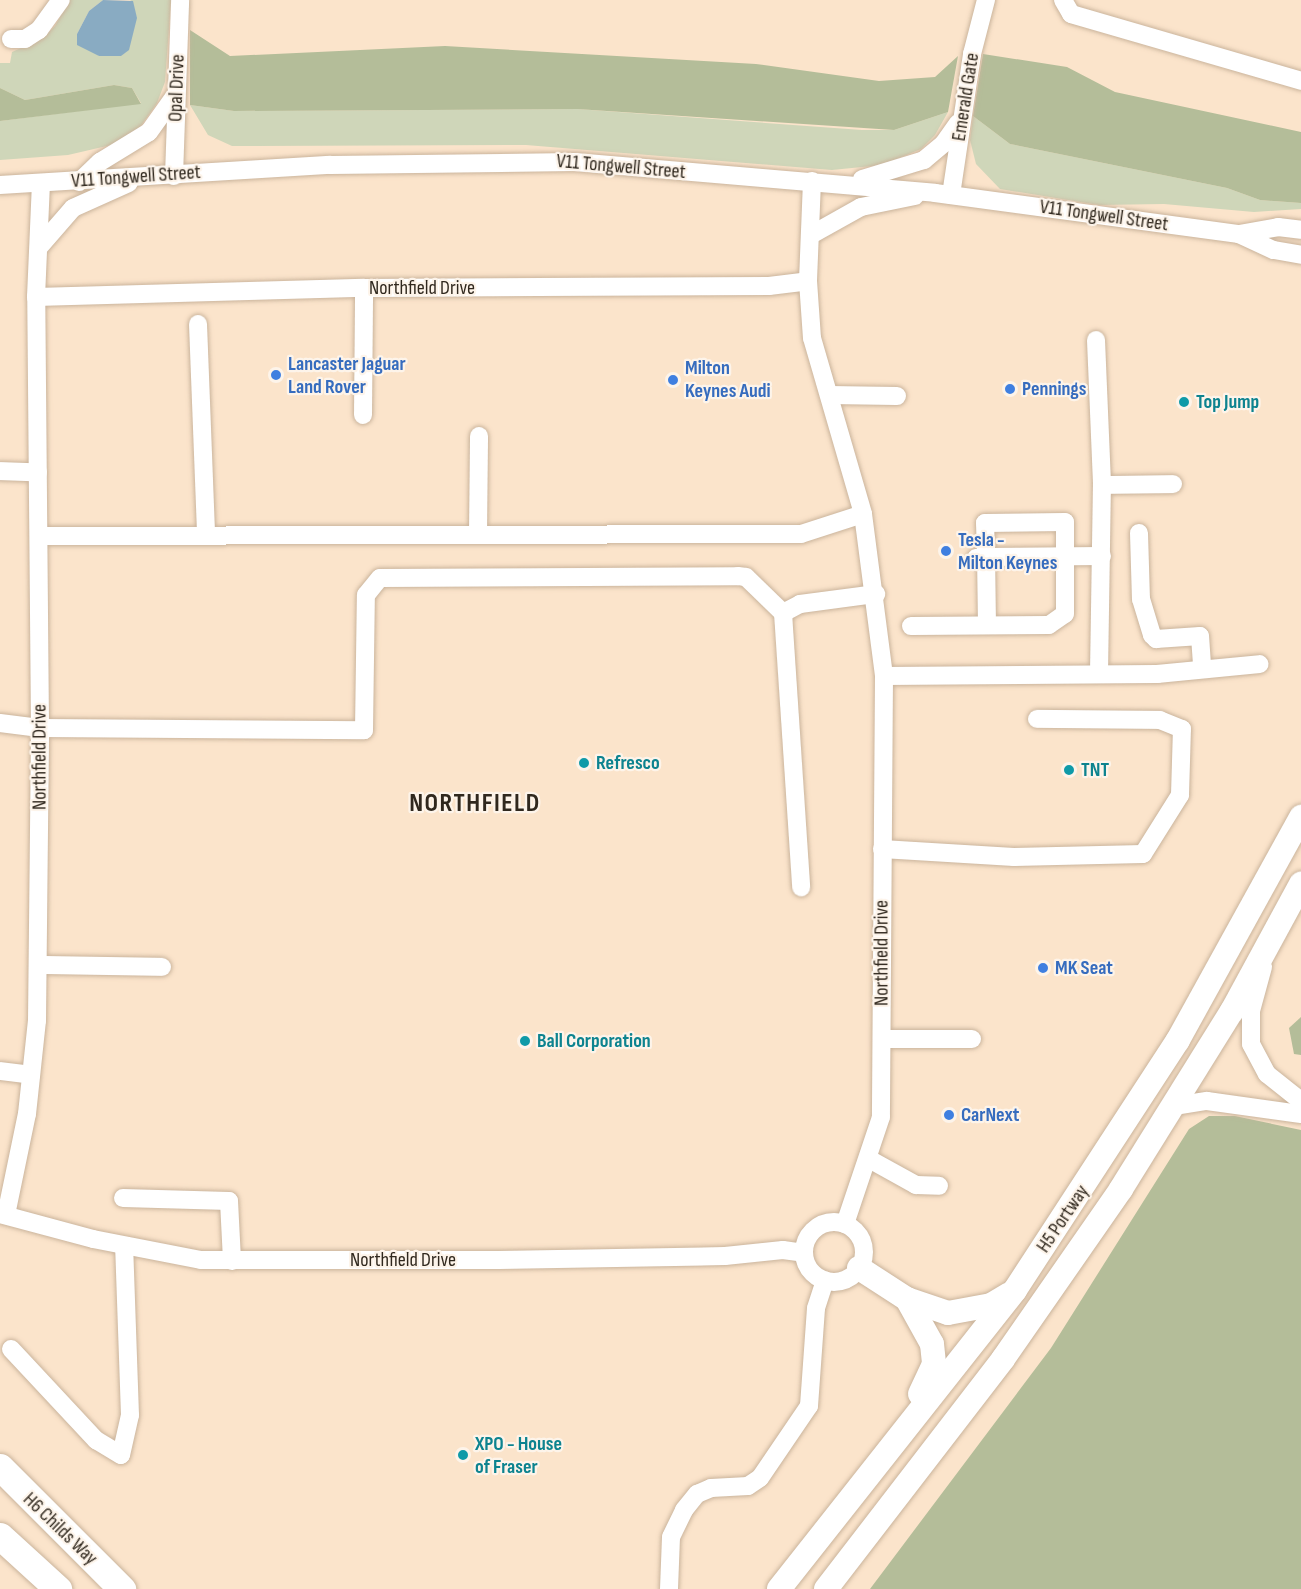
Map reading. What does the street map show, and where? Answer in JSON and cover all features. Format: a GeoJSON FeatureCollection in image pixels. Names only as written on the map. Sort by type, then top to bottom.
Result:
{"type":"FeatureCollection","features":[{"type":"Feature","properties":{"kind":"highway","name":"H6 Childs Way"},"geometry":{"type":"LineString","coordinates":[[0,1467],[122,1589]]}},
{"type":"Feature","properties":{"kind":"highway"},"geometry":{"type":"LineString","coordinates":[[0,1536],[58,1589]]}},
{"type":"Feature","properties":{"kind":"main road","name":"H5 Portway"},"geometry":{"type":"LineString","coordinates":[[779,1589],[1015,1290],[1178,1040],[1301,817]]}},
{"type":"Feature","properties":{"kind":"main road","name":"H5 Portway"},"geometry":{"type":"LineString","coordinates":[[825,1589],[1010,1349],[1174,1106],[1301,884]]}},
{"type":"Feature","properties":{"kind":"main road"},"geometry":{"type":"LineString","coordinates":[[859,1268],[907,1299],[948,1313],[991,1305],[1015,1290]]}},
{"type":"Feature","properties":{"kind":"main road"},"geometry":{"type":"LineString","coordinates":[[891,1446],[934,1364],[932,1344],[907,1299]]}},
{"type":"Feature","properties":{"kind":"street"},"geometry":{"type":"LineString","coordinates":[[11,39],[25,39],[39,30],[61,0]]}},
{"type":"Feature","properties":{"kind":"street","name":"Opal Drive"},"geometry":{"type":"LineString","coordinates":[[174,176],[180,0]]}},
{"type":"Feature","properties":{"kind":"street","name":"Emerald Gate"},"geometry":{"type":"LineString","coordinates":[[943,194],[986,0]]}},
{"type":"Feature","properties":{"kind":"street"},"geometry":{"type":"LineString","coordinates":[[1063,0],[1071,14],[1301,81]]}},
{"type":"Feature","properties":{"kind":"street"},"geometry":{"type":"LineString","coordinates":[[79,182],[100,162],[149,132],[163,118],[177,91]]}},
{"type":"Feature","properties":{"kind":"street"},"geometry":{"type":"LineString","coordinates":[[840,183],[884,175],[924,160],[944,142],[962,116]]}},
{"type":"Feature","properties":{"kind":"street","name":"V11 Tongwell Street"},"geometry":{"type":"LineString","coordinates":[[0,185],[330,165],[531,160],[840,183],[943,194],[1239,234],[1274,250],[1301,255]]}},
{"type":"Feature","properties":{"kind":"street"},"geometry":{"type":"LineString","coordinates":[[40,246],[73,208],[142,177]]}},
{"type":"Feature","properties":{"kind":"street","name":"Northfield Drive"},"geometry":{"type":"LineString","coordinates":[[813,181],[808,281],[812,339],[863,513],[876,594],[884,676],[881,1117],[869,1159],[845,1224]]}},
{"type":"Feature","properties":{"kind":"street","name":"Northfield Drive"},"geometry":{"type":"LineString","coordinates":[[41,184],[36,297],[40,728],[38,965],[27,1114],[3,1214],[124,1246],[201,1260],[713,1256],[783,1250],[804,1253]]}},
{"type":"Feature","properties":{"kind":"street"},"geometry":{"type":"LineString","coordinates":[[811,235],[861,207],[943,194]]}},
{"type":"Feature","properties":{"kind":"street","name":"V11 Tongwell Street"},"geometry":{"type":"LineString","coordinates":[[1239,234],[1278,227],[1301,230]]}},
{"type":"Feature","properties":{"kind":"street","name":"Northfield Drive"},"geometry":{"type":"LineString","coordinates":[[36,297],[364,288],[769,286],[808,281]]}},
{"type":"Feature","properties":{"kind":"street"},"geometry":{"type":"LineString","coordinates":[[363,415],[364,288]]}},
{"type":"Feature","properties":{"kind":"street"},"geometry":{"type":"LineString","coordinates":[[198,324],[206,536]]}},
{"type":"Feature","properties":{"kind":"street"},"geometry":{"type":"LineString","coordinates":[[1096,340],[1102,485],[1099,673]]}},
{"type":"Feature","properties":{"kind":"street"},"geometry":{"type":"LineString","coordinates":[[829,395],[897,396]]}},
{"type":"Feature","properties":{"kind":"street"},"geometry":{"type":"LineString","coordinates":[[478,535],[479,436]]}},
{"type":"Feature","properties":{"kind":"street"},"geometry":{"type":"LineString","coordinates":[[0,471],[38,472]]}},
{"type":"Feature","properties":{"kind":"street"},"geometry":{"type":"LineString","coordinates":[[1102,485],[1173,484]]}},
{"type":"Feature","properties":{"kind":"street"},"geometry":{"type":"LineString","coordinates":[[39,536],[801,534],[863,513]]}},
{"type":"Feature","properties":{"kind":"street"},"geometry":{"type":"LineString","coordinates":[[911,626],[1049,625],[1065,614],[1065,522],[980,551]]}},
{"type":"Feature","properties":{"kind":"street"},"geometry":{"type":"LineString","coordinates":[[1139,533],[1141,599],[1152,635],[1156,639],[1200,636],[1202,668]]}},
{"type":"Feature","properties":{"kind":"street"},"geometry":{"type":"LineString","coordinates":[[980,551],[1102,556]]}},
{"type":"Feature","properties":{"kind":"street"},"geometry":{"type":"LineString","coordinates":[[980,551],[987,625]]}},
{"type":"Feature","properties":{"kind":"street"},"geometry":{"type":"LineString","coordinates":[[0,723],[40,728],[364,730],[366,595],[380,578],[390,575],[746,577],[783,613],[801,887]]}},
{"type":"Feature","properties":{"kind":"street"},"geometry":{"type":"LineString","coordinates":[[783,613],[800,603],[876,594]]}},
{"type":"Feature","properties":{"kind":"street"},"geometry":{"type":"LineString","coordinates":[[884,676],[1157,674],[1260,664]]}},
{"type":"Feature","properties":{"kind":"street"},"geometry":{"type":"LineString","coordinates":[[882,849],[1014,857],[1143,854],[1180,795],[1182,729],[1160,720],[1036,719]]}},
{"type":"Feature","properties":{"kind":"street"},"geometry":{"type":"LineString","coordinates":[[1267,947],[1251,1011],[1251,1044],[1267,1074],[1301,1101]]}},
{"type":"Feature","properties":{"kind":"street"},"geometry":{"type":"LineString","coordinates":[[38,965],[162,967]]}},
{"type":"Feature","properties":{"kind":"street"},"geometry":{"type":"LineString","coordinates":[[882,1039],[972,1039]]}},
{"type":"Feature","properties":{"kind":"street"},"geometry":{"type":"LineString","coordinates":[[0,1071],[31,1075]]}},
{"type":"Feature","properties":{"kind":"street"},"geometry":{"type":"LineString","coordinates":[[1174,1106],[1207,1101],[1301,1113]]}},
{"type":"Feature","properties":{"kind":"street"},"geometry":{"type":"LineString","coordinates":[[869,1159],[916,1185],[939,1186]]}},
{"type":"Feature","properties":{"kind":"street"},"geometry":{"type":"LineString","coordinates":[[123,1198],[229,1201],[232,1261]]}},
{"type":"Feature","properties":{"kind":"street"},"geometry":{"type":"LineString","coordinates":[[835,1222],[845,1224],[862,1242],[859,1268],[844,1280],[825,1280],[810,1270],[804,1253],[810,1234],[816,1227],[835,1222]]}},
{"type":"Feature","properties":{"kind":"street"},"geometry":{"type":"LineString","coordinates":[[11,1349],[96,1440],[122,1455],[130,1415],[124,1246]]}},
{"type":"Feature","properties":{"kind":"street"},"geometry":{"type":"LineString","coordinates":[[669,1589],[671,1537],[684,1510],[697,1494],[711,1488],[748,1486],[760,1478],[809,1406],[816,1308],[825,1280]]}},
{"type":"Feature","properties":{"kind":"green space"},"geometry":{"type":"Polygon","coordinates":[[[70,0],[103,0],[89,11],[77,34],[99,56],[121,56],[133,2],[130,0],[171,0],[165,82],[157,103],[140,127],[111,145],[68,155],[0,160],[0,121],[141,103],[132,88],[114,85],[25,100],[0,88],[0,63],[10,63],[12,52],[43,38],[55,26],[70,0]]]}},
{"type":"Feature","properties":{"kind":"green space"},"geometry":{"type":"Polygon","coordinates":[[[190,30],[230,56],[445,46],[756,64],[879,81],[935,77],[958,56],[948,112],[894,130],[577,109],[234,111],[190,105],[190,30]]]}},
{"type":"Feature","properties":{"kind":"green space"},"geometry":{"type":"Polygon","coordinates":[[[983,54],[1067,67],[1115,92],[1301,132],[1301,203],[1260,200],[1227,188],[1010,144],[973,116],[983,54]]]}},
{"type":"Feature","properties":{"kind":"green space"},"geometry":{"type":"Polygon","coordinates":[[[114,85],[132,88],[141,104],[0,121],[0,88],[25,100],[114,85]]]}},
{"type":"Feature","properties":{"kind":"green space"},"geometry":{"type":"Polygon","coordinates":[[[190,105],[234,111],[577,109],[862,130],[894,130],[948,112],[935,135],[921,149],[882,165],[832,170],[526,145],[232,146],[208,135],[190,105]]]}},
{"type":"Feature","properties":{"kind":"green space"},"geometry":{"type":"Polygon","coordinates":[[[973,116],[1010,144],[1227,188],[1260,200],[1301,203],[1301,209],[1254,212],[1164,204],[1099,205],[1000,189],[976,164],[970,140],[973,116]]]}},
{"type":"Feature","properties":{"kind":"green space"},"geometry":{"type":"Polygon","coordinates":[[[1301,1017],[1301,1055],[1294,1054],[1289,1028],[1301,1017]]]}},
{"type":"Feature","properties":{"kind":"green space"},"geometry":{"type":"Polygon","coordinates":[[[1209,1116],[1235,1116],[1301,1130],[1301,1589],[870,1589],[1051,1348],[1189,1129],[1209,1116]]]}},
{"type":"Feature","properties":{"kind":"water"},"geometry":{"type":"Polygon","coordinates":[[[103,0],[133,1],[137,18],[129,50],[121,56],[99,56],[77,45],[77,34],[89,11],[103,0]]]}},
{"type":"Feature","properties":{"kind":"place","name":"Lancaster Jaguar Land Rover"},"geometry":{"type":"Point","coordinates":[276,375]}},
{"type":"Feature","properties":{"kind":"place","name":"Milton Keynes Audi"},"geometry":{"type":"Point","coordinates":[673,380]}},
{"type":"Feature","properties":{"kind":"place","name":"Pennings"},"geometry":{"type":"Point","coordinates":[1010,389]}},
{"type":"Feature","properties":{"kind":"place","name":"Top Jump"},"geometry":{"type":"Point","coordinates":[1184,402]}},
{"type":"Feature","properties":{"kind":"place","name":"Tesla - Milton Keynes"},"geometry":{"type":"Point","coordinates":[946,551]}},
{"type":"Feature","properties":{"kind":"place","name":"Refresco"},"geometry":{"type":"Point","coordinates":[584,763]}},
{"type":"Feature","properties":{"kind":"place","name":"TNT"},"geometry":{"type":"Point","coordinates":[1069,770]}},
{"type":"Feature","properties":{"kind":"place","name":"MK Seat"},"geometry":{"type":"Point","coordinates":[1043,968]}},
{"type":"Feature","properties":{"kind":"place","name":"Ball Corporation"},"geometry":{"type":"Point","coordinates":[525,1041]}},
{"type":"Feature","properties":{"kind":"place","name":"CarNext"},"geometry":{"type":"Point","coordinates":[949,1115]}},
{"type":"Feature","properties":{"kind":"place","name":"XPO - House of Fraser"},"geometry":{"type":"Point","coordinates":[463,1455]}},
{"type":"Feature","properties":{"kind":"district","name":"NORTHFIELD"},"geometry":{"type":"Point","coordinates":[475,804]}}]}
